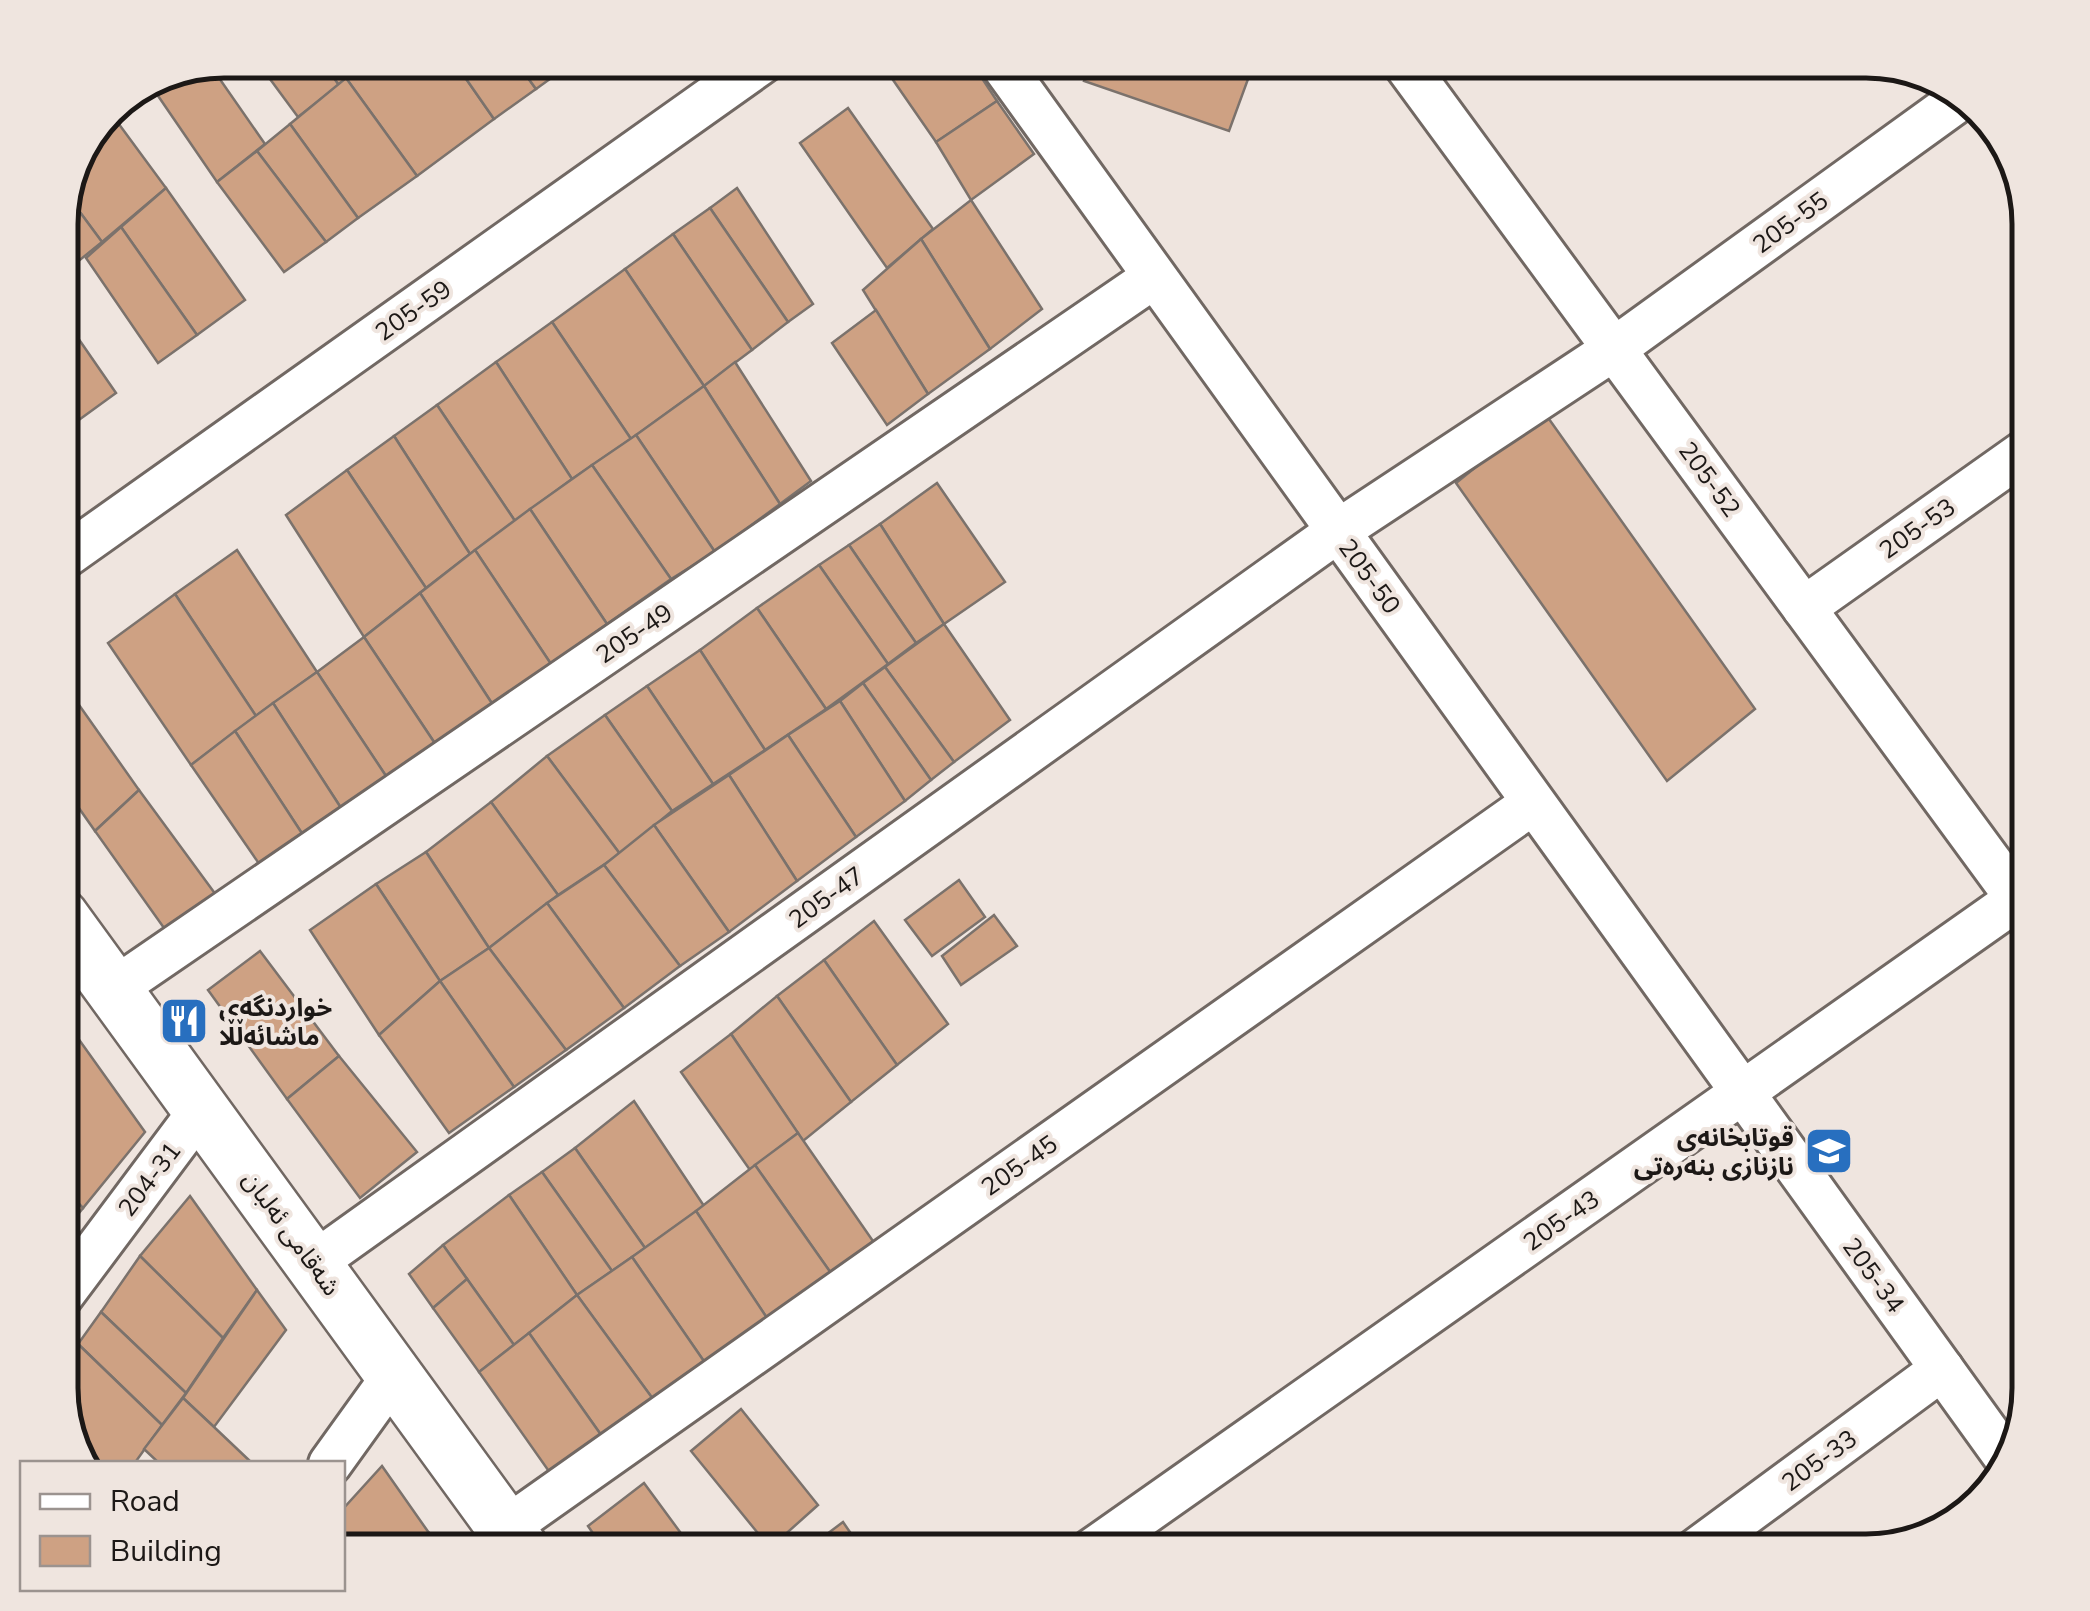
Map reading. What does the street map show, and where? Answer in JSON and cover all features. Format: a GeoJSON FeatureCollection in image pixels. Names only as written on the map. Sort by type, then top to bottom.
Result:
{"type":"FeatureCollection","features":[{"type":"Feature","properties":{"kind":"street","name":"205-59"},"geometry":{"type":"LineString","coordinates":[[78,547],[740,78]]}},
{"type":"Feature","properties":{"kind":"street","name":"205-50"},"geometry":{"type":"LineString","coordinates":[[1012,78],[1742,1092]]}},
{"type":"Feature","properties":{"kind":"street","name":"205-52"},"geometry":{"type":"LineString","coordinates":[[1425,78],[1614,349],[2012,883]]}},
{"type":"Feature","properties":{"kind":"street","name":"205-55"},"geometry":{"type":"LineString","coordinates":[[1338,531],[1614,349],[1951,105]]}},
{"type":"Feature","properties":{"kind":"street","name":"205-49"},"geometry":{"type":"LineString","coordinates":[[114,989],[1154,277]]}},
{"type":"Feature","properties":{"kind":"street","name":"205-53"},"geometry":{"type":"LineString","coordinates":[[1804,608],[2012,461]]}},
{"type":"Feature","properties":{"kind":"street","name":"205-47"},"geometry":{"type":"LineString","coordinates":[[314,1263],[1338,531]]}},
{"type":"Feature","properties":{"kind":"street","name":"205-45"},"geometry":{"type":"LineString","coordinates":[[521,1534],[1533,803]]}},
{"type":"Feature","properties":{"kind":"street","name":"205-43"},"geometry":{"type":"LineString","coordinates":[[1115,1534],[1742,1092],[2012,911]]}},
{"type":"Feature","properties":{"kind":"street","name":"شەقامی ئەلبان"},"geometry":{"type":"LineString","coordinates":[[78,940],[510,1534]]}},
{"type":"Feature","properties":{"kind":"street","name":"205-34"},"geometry":{"type":"LineString","coordinates":[[1742,1092],[1999,1448]]}},
{"type":"Feature","properties":{"kind":"street","name":"204-31"},"geometry":{"type":"LineString","coordinates":[[78,1274],[202,1108]]}},
{"type":"Feature","properties":{"kind":"street","name":"205-33"},"geometry":{"type":"LineString","coordinates":[[1718,1534],[1942,1370]]}},
{"type":"Feature","properties":{"kind":"street"},"geometry":{"type":"LineString","coordinates":[[332,1461],[394,1375]]}},
{"type":"Feature","properties":{"kind":"building"},"geometry":{"type":"Polygon","coordinates":[[[219,78],[265,144],[217,182],[157,94],[195,80],[219,78]]]}},
{"type":"Feature","properties":{"kind":"building"},"geometry":{"type":"Polygon","coordinates":[[[269,78],[334,78],[339,85],[298,117],[269,78]]]}},
{"type":"Feature","properties":{"kind":"building"},"geometry":{"type":"Polygon","coordinates":[[[346,78],[466,78],[494,119],[417,176],[346,78]]]}},
{"type":"Feature","properties":{"kind":"building"},"geometry":{"type":"Polygon","coordinates":[[[346,78],[417,176],[358,218],[290,124],[346,78]]]}},
{"type":"Feature","properties":{"kind":"building"},"geometry":{"type":"Polygon","coordinates":[[[466,78],[528,78],[536,89],[494,119],[466,78]]]}},
{"type":"Feature","properties":{"kind":"building"},"geometry":{"type":"Polygon","coordinates":[[[528,78],[551,78],[536,89],[528,78]]]}},
{"type":"Feature","properties":{"kind":"building"},"geometry":{"type":"Polygon","coordinates":[[[892,78],[982,78],[997,101],[936,142],[892,78]]]}},
{"type":"Feature","properties":{"kind":"building"},"geometry":{"type":"Polygon","coordinates":[[[1085,78],[1248,78],[1229,131],[1084,81],[1085,78]]]}},
{"type":"Feature","properties":{"kind":"building"},"geometry":{"type":"Polygon","coordinates":[[[997,101],[1034,154],[971,200],[936,142],[997,101]]]}},
{"type":"Feature","properties":{"kind":"building"},"geometry":{"type":"Polygon","coordinates":[[[848,108],[933,229],[887,268],[800,143],[848,108]]]}},
{"type":"Feature","properties":{"kind":"building"},"geometry":{"type":"Polygon","coordinates":[[[118,123],[166,188],[102,242],[79,210],[89,167],[118,123]]]}},
{"type":"Feature","properties":{"kind":"building"},"geometry":{"type":"Polygon","coordinates":[[[290,124],[358,218],[326,242],[257,151],[290,124]]]}},
{"type":"Feature","properties":{"kind":"building"},"geometry":{"type":"Polygon","coordinates":[[[257,151],[326,242],[284,272],[217,182],[257,151]]]}},
{"type":"Feature","properties":{"kind":"building"},"geometry":{"type":"Polygon","coordinates":[[[166,188],[245,300],[197,335],[121,227],[166,188]]]}},
{"type":"Feature","properties":{"kind":"building"},"geometry":{"type":"Polygon","coordinates":[[[737,188],[813,304],[788,322],[710,208],[737,188]]]}},
{"type":"Feature","properties":{"kind":"building"},"geometry":{"type":"Polygon","coordinates":[[[971,200],[1042,309],[990,349],[921,239],[971,200]]]}},
{"type":"Feature","properties":{"kind":"building"},"geometry":{"type":"Polygon","coordinates":[[[710,208],[788,322],[752,350],[673,234],[710,208]]]}},
{"type":"Feature","properties":{"kind":"building"},"geometry":{"type":"Polygon","coordinates":[[[79,210],[102,242],[78,261],[79,210]]]}},
{"type":"Feature","properties":{"kind":"building"},"geometry":{"type":"Polygon","coordinates":[[[121,227],[197,335],[158,363],[86,258],[121,227]]]}},
{"type":"Feature","properties":{"kind":"building"},"geometry":{"type":"Polygon","coordinates":[[[673,234],[752,350],[704,386],[625,269],[673,234]]]}},
{"type":"Feature","properties":{"kind":"building"},"geometry":{"type":"Polygon","coordinates":[[[921,239],[990,349],[928,394],[863,290],[921,239]]]}},
{"type":"Feature","properties":{"kind":"building"},"geometry":{"type":"Polygon","coordinates":[[[625,269],[704,386],[631,439],[552,322],[625,269]]]}},
{"type":"Feature","properties":{"kind":"building"},"geometry":{"type":"Polygon","coordinates":[[[876,310],[928,394],[887,425],[832,343],[876,310]]]}},
{"type":"Feature","properties":{"kind":"building"},"geometry":{"type":"Polygon","coordinates":[[[552,322],[631,439],[572,479],[496,362],[552,322]]]}},
{"type":"Feature","properties":{"kind":"building"},"geometry":{"type":"Polygon","coordinates":[[[78,338],[116,393],[78,421],[78,338]]]}},
{"type":"Feature","properties":{"kind":"building"},"geometry":{"type":"Polygon","coordinates":[[[496,362],[572,479],[515,521],[437,405],[496,362]]]}},
{"type":"Feature","properties":{"kind":"building"},"geometry":{"type":"Polygon","coordinates":[[[735,362],[811,481],[780,504],[704,386],[735,362]]]}},
{"type":"Feature","properties":{"kind":"building"},"geometry":{"type":"Polygon","coordinates":[[[704,386],[780,504],[715,552],[636,435],[704,386]]]}},
{"type":"Feature","properties":{"kind":"building"},"geometry":{"type":"Polygon","coordinates":[[[437,405],[515,521],[470,554],[394,436],[437,405]]]}},
{"type":"Feature","properties":{"kind":"building"},"geometry":{"type":"Polygon","coordinates":[[[1544,412],[1755,709],[1667,781],[1456,483],[1544,412]]]}},
{"type":"Feature","properties":{"kind":"building"},"geometry":{"type":"Polygon","coordinates":[[[636,435],[715,552],[671,579],[592,465],[636,435]]]}},
{"type":"Feature","properties":{"kind":"building"},"geometry":{"type":"Polygon","coordinates":[[[394,436],[470,554],[426,588],[347,470],[394,436]]]}},
{"type":"Feature","properties":{"kind":"building"},"geometry":{"type":"Polygon","coordinates":[[[592,465],[671,579],[607,624],[530,509],[592,465]]]}},
{"type":"Feature","properties":{"kind":"building"},"geometry":{"type":"Polygon","coordinates":[[[347,470],[426,588],[364,637],[286,515],[347,470]]]}},
{"type":"Feature","properties":{"kind":"building"},"geometry":{"type":"Polygon","coordinates":[[[937,483],[1005,582],[944,624],[880,524],[937,483]]]}},
{"type":"Feature","properties":{"kind":"building"},"geometry":{"type":"Polygon","coordinates":[[[530,509],[607,624],[551,664],[475,550],[530,509]]]}},
{"type":"Feature","properties":{"kind":"building"},"geometry":{"type":"Polygon","coordinates":[[[880,524],[944,624],[916,643],[849,545],[880,524]]]}},
{"type":"Feature","properties":{"kind":"building"},"geometry":{"type":"Polygon","coordinates":[[[849,545],[916,643],[888,664],[819,565],[849,545]]]}},
{"type":"Feature","properties":{"kind":"building"},"geometry":{"type":"Polygon","coordinates":[[[237,550],[317,672],[256,716],[175,594],[237,550]]]}},
{"type":"Feature","properties":{"kind":"building"},"geometry":{"type":"Polygon","coordinates":[[[475,550],[551,664],[493,705],[420,593],[475,550]]]}},
{"type":"Feature","properties":{"kind":"building"},"geometry":{"type":"Polygon","coordinates":[[[819,565],[888,664],[826,709],[757,608],[819,565]]]}},
{"type":"Feature","properties":{"kind":"building"},"geometry":{"type":"Polygon","coordinates":[[[420,593],[493,705],[436,745],[364,637],[420,593]]]}},
{"type":"Feature","properties":{"kind":"building"},"geometry":{"type":"Polygon","coordinates":[[[175,594],[256,716],[191,765],[108,643],[175,594]]]}},
{"type":"Feature","properties":{"kind":"building"},"geometry":{"type":"Polygon","coordinates":[[[757,608],[826,709],[765,750],[700,650],[757,608]]]}},
{"type":"Feature","properties":{"kind":"building"},"geometry":{"type":"Polygon","coordinates":[[[944,624],[1010,720],[954,762],[885,667],[944,624]]]}},
{"type":"Feature","properties":{"kind":"building"},"geometry":{"type":"Polygon","coordinates":[[[364,637],[436,745],[388,779],[317,672],[364,637]]]}},
{"type":"Feature","properties":{"kind":"building"},"geometry":{"type":"Polygon","coordinates":[[[700,650],[765,750],[713,784],[647,686],[700,650]]]}},
{"type":"Feature","properties":{"kind":"building"},"geometry":{"type":"Polygon","coordinates":[[[885,667],[954,762],[931,780],[863,683],[885,667]]]}},
{"type":"Feature","properties":{"kind":"building"},"geometry":{"type":"Polygon","coordinates":[[[317,672],[388,779],[343,811],[273,703],[317,672]]]}},
{"type":"Feature","properties":{"kind":"building"},"geometry":{"type":"Polygon","coordinates":[[[863,683],[931,780],[905,801],[840,701],[863,683]]]}},
{"type":"Feature","properties":{"kind":"building"},"geometry":{"type":"Polygon","coordinates":[[[647,686],[713,784],[672,811],[605,715],[647,686]]]}},
{"type":"Feature","properties":{"kind":"building"},"geometry":{"type":"Polygon","coordinates":[[[840,701],[905,801],[856,837],[788,735],[840,701]]]}},
{"type":"Feature","properties":{"kind":"building"},"geometry":{"type":"Polygon","coordinates":[[[273,703],[343,811],[305,838],[235,731],[273,703]]]}},
{"type":"Feature","properties":{"kind":"building"},"geometry":{"type":"Polygon","coordinates":[[[78,704],[139,790],[95,831],[78,807],[78,704]]]}},
{"type":"Feature","properties":{"kind":"building"},"geometry":{"type":"Polygon","coordinates":[[[605,715],[672,811],[620,854],[547,756],[605,715]]]}},
{"type":"Feature","properties":{"kind":"building"},"geometry":{"type":"Polygon","coordinates":[[[235,731],[305,838],[262,868],[191,765],[235,731]]]}},
{"type":"Feature","properties":{"kind":"building"},"geometry":{"type":"Polygon","coordinates":[[[788,735],[856,837],[797,881],[729,775],[788,735]]]}},
{"type":"Feature","properties":{"kind":"building"},"geometry":{"type":"Polygon","coordinates":[[[547,756],[620,854],[558,895],[491,802],[547,756]]]}},
{"type":"Feature","properties":{"kind":"building"},"geometry":{"type":"Polygon","coordinates":[[[729,775],[797,881],[729,932],[654,825],[729,775]]]}},
{"type":"Feature","properties":{"kind":"building"},"geometry":{"type":"Polygon","coordinates":[[[139,790],[219,899],[169,935],[95,831],[139,790]]]}},
{"type":"Feature","properties":{"kind":"building"},"geometry":{"type":"Polygon","coordinates":[[[491,802],[558,895],[489,948],[426,852],[491,802]]]}},
{"type":"Feature","properties":{"kind":"building"},"geometry":{"type":"Polygon","coordinates":[[[654,825],[729,932],[680,966],[604,865],[654,825]]]}},
{"type":"Feature","properties":{"kind":"building"},"geometry":{"type":"Polygon","coordinates":[[[426,852],[489,948],[440,981],[376,884],[426,852]]]}},
{"type":"Feature","properties":{"kind":"building"},"geometry":{"type":"Polygon","coordinates":[[[604,865],[680,966],[624,1008],[547,903],[604,865]]]}},
{"type":"Feature","properties":{"kind":"building"},"geometry":{"type":"Polygon","coordinates":[[[959,880],[985,917],[932,956],[905,920],[959,880]]]}},
{"type":"Feature","properties":{"kind":"building"},"geometry":{"type":"Polygon","coordinates":[[[376,884],[440,981],[379,1035],[310,930],[376,884]]]}},
{"type":"Feature","properties":{"kind":"building"},"geometry":{"type":"Polygon","coordinates":[[[547,903],[624,1008],[566,1050],[489,948],[547,903]]]}},
{"type":"Feature","properties":{"kind":"building"},"geometry":{"type":"Polygon","coordinates":[[[994,915],[1017,946],[961,985],[942,956],[994,915]]]}},
{"type":"Feature","properties":{"kind":"building"},"geometry":{"type":"Polygon","coordinates":[[[874,921],[948,1024],[897,1065],[824,960],[874,921]]]}},
{"type":"Feature","properties":{"kind":"building"},"geometry":{"type":"Polygon","coordinates":[[[489,948],[566,1050],[514,1087],[440,981],[489,948]]]}},
{"type":"Feature","properties":{"kind":"building"},"geometry":{"type":"Polygon","coordinates":[[[260,951],[339,1056],[287,1099],[208,990],[260,951]]]}},
{"type":"Feature","properties":{"kind":"building"},"geometry":{"type":"Polygon","coordinates":[[[824,960],[897,1065],[851,1102],[777,996],[824,960]]]}},
{"type":"Feature","properties":{"kind":"building"},"geometry":{"type":"Polygon","coordinates":[[[440,981],[514,1087],[449,1133],[379,1035],[440,981]]]}},
{"type":"Feature","properties":{"kind":"building"},"geometry":{"type":"Polygon","coordinates":[[[777,996],[851,1102],[803,1141],[731,1034],[777,996]]]}},
{"type":"Feature","properties":{"kind":"building"},"geometry":{"type":"Polygon","coordinates":[[[731,1034],[798,1133],[750,1170],[681,1072],[731,1034]]]}},
{"type":"Feature","properties":{"kind":"building"},"geometry":{"type":"Polygon","coordinates":[[[78,1038],[145,1132],[83,1208],[78,1203],[78,1038]]]}},
{"type":"Feature","properties":{"kind":"building"},"geometry":{"type":"Polygon","coordinates":[[[339,1056],[417,1152],[360,1198],[287,1099],[339,1056]]]}},
{"type":"Feature","properties":{"kind":"building"},"geometry":{"type":"Polygon","coordinates":[[[634,1101],[704,1206],[645,1248],[575,1148],[634,1101]]]}},
{"type":"Feature","properties":{"kind":"building"},"geometry":{"type":"Polygon","coordinates":[[[798,1133],[875,1244],[833,1276],[755,1165],[798,1133]]]}},
{"type":"Feature","properties":{"kind":"building"},"geometry":{"type":"Polygon","coordinates":[[[575,1148],[645,1248],[612,1271],[542,1172],[575,1148]]]}},
{"type":"Feature","properties":{"kind":"building"},"geometry":{"type":"Polygon","coordinates":[[[755,1165],[833,1276],[771,1324],[696,1211],[755,1165]]]}},
{"type":"Feature","properties":{"kind":"building"},"geometry":{"type":"Polygon","coordinates":[[[542,1172],[612,1271],[577,1295],[509,1195],[542,1172]]]}},
{"type":"Feature","properties":{"kind":"building"},"geometry":{"type":"Polygon","coordinates":[[[509,1195],[577,1295],[514,1345],[443,1245],[509,1195]]]}},
{"type":"Feature","properties":{"kind":"building"},"geometry":{"type":"Polygon","coordinates":[[[190,1196],[257,1290],[223,1338],[140,1256],[190,1196]]]}},
{"type":"Feature","properties":{"kind":"building"},"geometry":{"type":"Polygon","coordinates":[[[696,1211],[771,1324],[710,1370],[632,1257],[696,1211]]]}},
{"type":"Feature","properties":{"kind":"building"},"geometry":{"type":"Polygon","coordinates":[[[443,1245],[467,1279],[433,1308],[409,1274],[443,1245]]]}},
{"type":"Feature","properties":{"kind":"building"},"geometry":{"type":"Polygon","coordinates":[[[140,1256],[223,1338],[186,1393],[101,1312],[140,1256]]]}},
{"type":"Feature","properties":{"kind":"building"},"geometry":{"type":"Polygon","coordinates":[[[632,1257],[710,1370],[661,1410],[577,1295],[632,1257]]]}},
{"type":"Feature","properties":{"kind":"building"},"geometry":{"type":"Polygon","coordinates":[[[467,1279],[514,1345],[479,1372],[433,1308],[467,1279]]]}},
{"type":"Feature","properties":{"kind":"building"},"geometry":{"type":"Polygon","coordinates":[[[257,1290],[286,1330],[214,1427],[183,1398],[257,1290]]]}},
{"type":"Feature","properties":{"kind":"building"},"geometry":{"type":"Polygon","coordinates":[[[577,1295],[661,1410],[611,1449],[529,1333],[577,1295]]]}},
{"type":"Feature","properties":{"kind":"building"},"geometry":{"type":"Polygon","coordinates":[[[101,1312],[186,1393],[162,1425],[78,1344],[101,1312]]]}},
{"type":"Feature","properties":{"kind":"building"},"geometry":{"type":"Polygon","coordinates":[[[529,1333],[611,1449],[560,1487],[479,1372],[529,1333]]]}},
{"type":"Feature","properties":{"kind":"building"},"geometry":{"type":"Polygon","coordinates":[[[78,1344],[162,1425],[136,1461],[97,1461],[82,1426],[78,1344]]]}},
{"type":"Feature","properties":{"kind":"building"},"geometry":{"type":"Polygon","coordinates":[[[183,1398],[250,1461],[157,1461],[144,1449],[183,1398]]]}},
{"type":"Feature","properties":{"kind":"building"},"geometry":{"type":"Polygon","coordinates":[[[741,1409],[818,1505],[786,1534],[759,1534],[691,1451],[741,1409]]]}},
{"type":"Feature","properties":{"kind":"building"},"geometry":{"type":"Polygon","coordinates":[[[382,1466],[429,1533],[345,1534],[345,1507],[382,1466]]]}},
{"type":"Feature","properties":{"kind":"building"},"geometry":{"type":"Polygon","coordinates":[[[644,1483],[682,1534],[593,1534],[588,1526],[644,1483]]]}},
{"type":"Feature","properties":{"kind":"building"},"geometry":{"type":"Polygon","coordinates":[[[843,1522],[851,1534],[827,1534],[843,1522]]]}},
{"type":"Feature","properties":{"kind":"place","name":"خواردنگەی ماشائەڵڵا"},"geometry":{"type":"Point","coordinates":[184,1021]}},
{"type":"Feature","properties":{"kind":"place","name":"قوتابخانەی نازنازی بنەرەتی"},"geometry":{"type":"Point","coordinates":[1829,1151]}}]}
